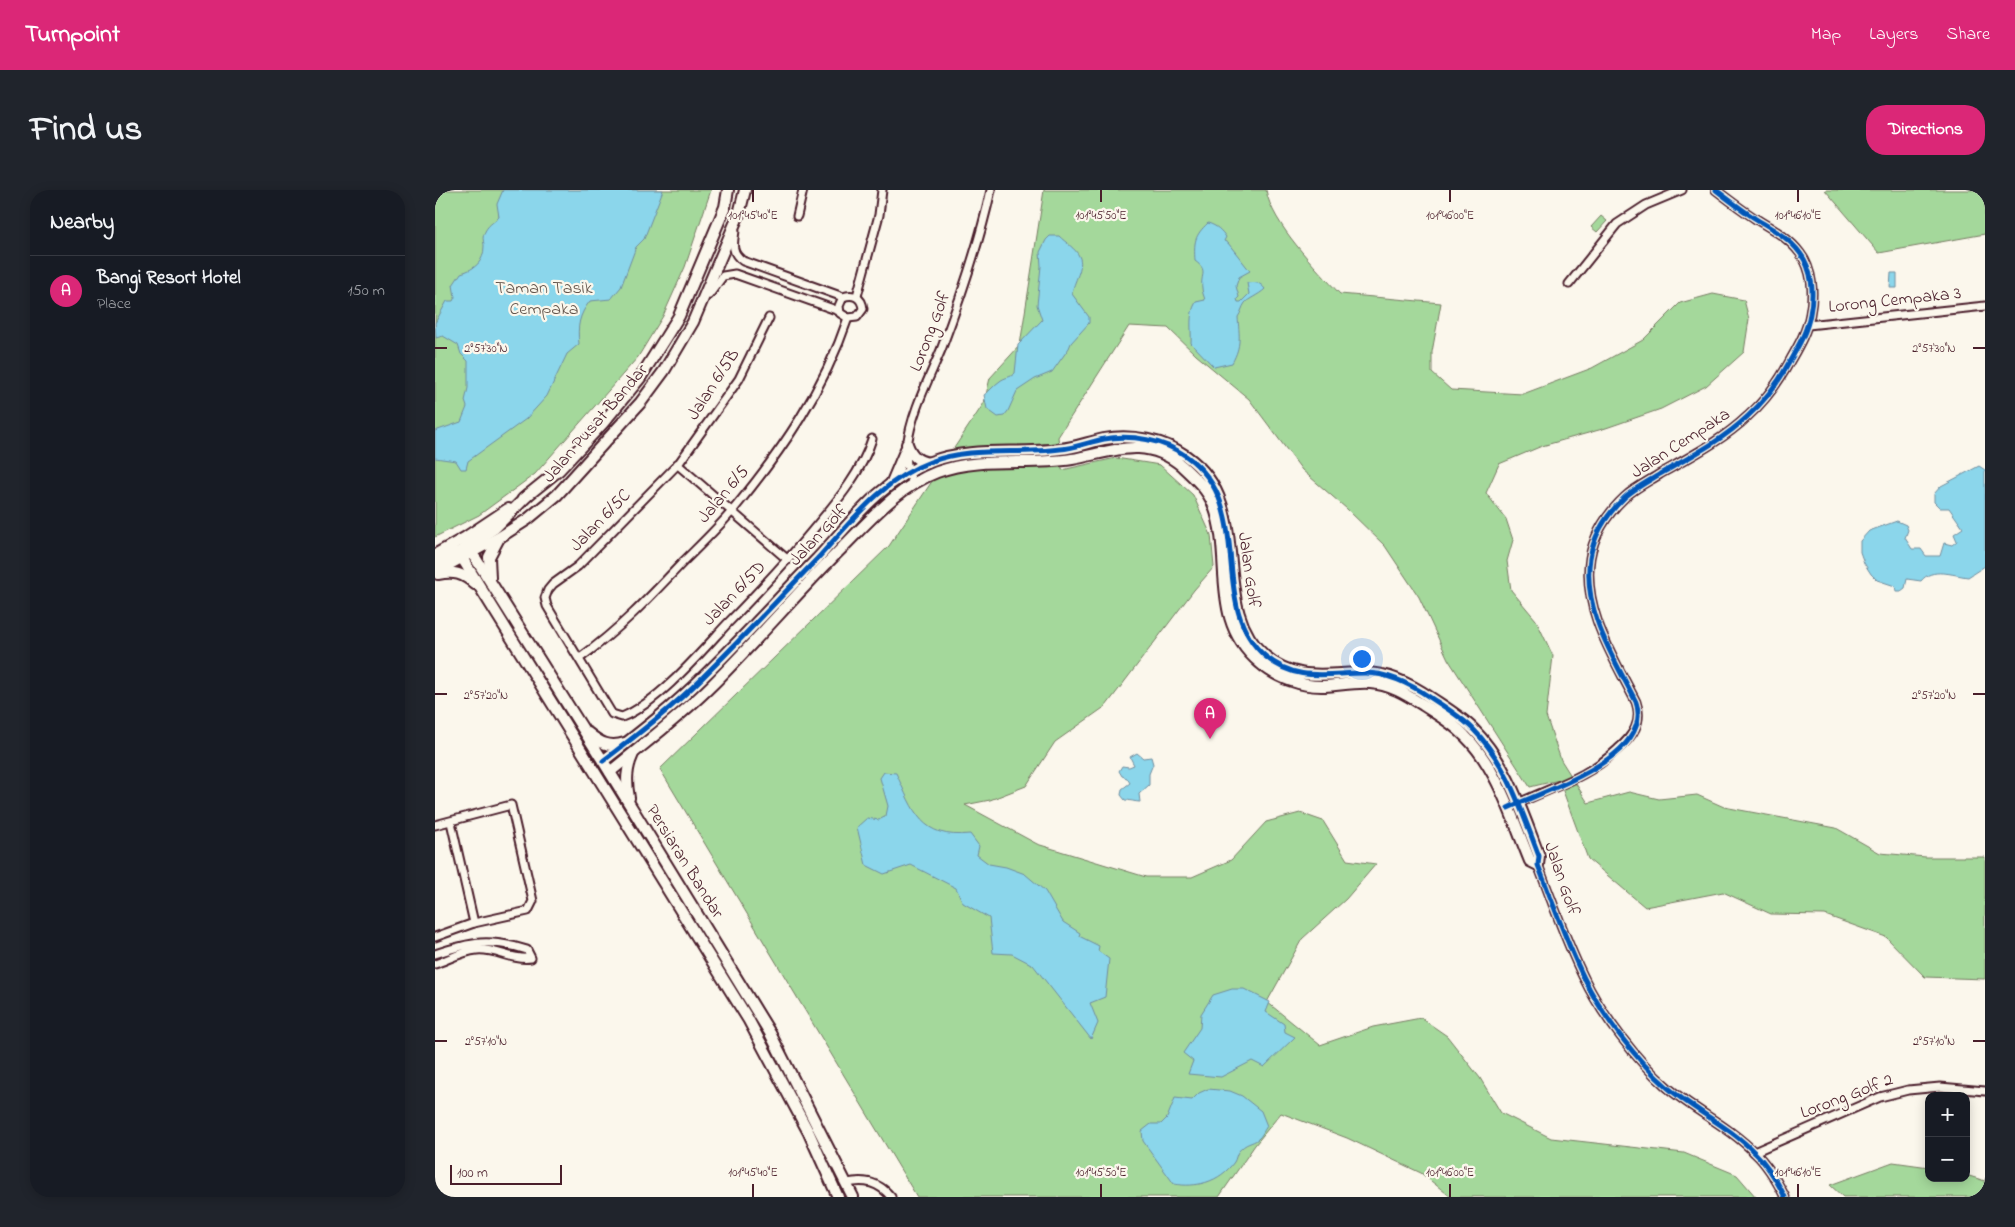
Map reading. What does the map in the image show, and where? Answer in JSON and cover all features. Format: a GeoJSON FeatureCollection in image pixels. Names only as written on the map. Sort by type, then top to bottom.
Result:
{"type":"FeatureCollection","features":[{"type":"Feature","properties":{"kind":"main road","name":"Jalan Pusat Bandar"},"geometry":{"type":"LineString","coordinates":[[435,554],[466,537],[528,495],[559,470],[603,423],[640,378],[664,343],[679,316],[725,207],[729,190]]}},
{"type":"Feature","properties":{"kind":"main road","name":"Jalan Pusat Bandar"},"geometry":{"type":"LineString","coordinates":[[435,574],[466,554],[528,520],[557,495],[641,402],[659,378],[693,322],[739,214],[745,190]]}},
{"type":"Feature","properties":{"kind":"main road","name":"Jalan Golf"},"geometry":{"type":"LineString","coordinates":[[605,767],[629,741],[670,708],[704,676],[862,511],[891,483],[907,472],[928,463],[959,454],[1061,449],[1107,438],[1121,437],[1148,440],[1186,455],[1213,483],[1220,497],[1227,525],[1237,608],[1248,635],[1264,655],[1287,669],[1309,675],[1363,673],[1397,679],[1426,694],[1457,715],[1474,730],[1481,746],[1497,783],[1508,808],[1530,861],[1538,865],[1539,856],[1518,803],[1499,764],[1481,746],[1456,727],[1420,703],[1394,689],[1368,682],[1321,686],[1304,684],[1271,672],[1251,656],[1235,632],[1228,612],[1218,521],[1210,497],[1199,482],[1178,463],[1165,456],[1137,448],[1119,448],[1056,461],[988,463],[956,467],[935,473],[913,483],[879,511],[713,684],[673,721],[635,751],[605,767]]}},
{"type":"Feature","properties":{"kind":"main road"},"geometry":{"type":"LineString","coordinates":[[907,446],[912,455],[922,462],[928,463]]}},
{"type":"Feature","properties":{"kind":"main road"},"geometry":{"type":"LineString","coordinates":[[891,483],[907,446]]}},
{"type":"Feature","properties":{"kind":"main road"},"geometry":{"type":"LineString","coordinates":[[435,562],[466,554],[471,543],[495,528],[528,495]]}},
{"type":"Feature","properties":{"kind":"main road"},"geometry":{"type":"LineString","coordinates":[[491,582],[489,556],[500,537]]}},
{"type":"Feature","properties":{"kind":"main road","name":"Persiaran Bandar"},"geometry":{"type":"LineString","coordinates":[[466,554],[491,582],[770,1033],[853,1197]]}},
{"type":"Feature","properties":{"kind":"main road","name":"Persiaran Bandar"},"geometry":{"type":"LineString","coordinates":[[466,554],[484,594],[748,1019],[809,1134],[838,1197]]}},
{"type":"Feature","properties":{"kind":"main road"},"geometry":{"type":"LineString","coordinates":[[435,574],[459,573],[468,578],[484,594]]}},
{"type":"Feature","properties":{"kind":"main road"},"geometry":{"type":"LineString","coordinates":[[704,676],[713,684]]}},
{"type":"Feature","properties":{"kind":"main road"},"geometry":{"type":"LineString","coordinates":[[550,700],[571,724],[596,763],[605,767],[628,814],[637,841]]}},
{"type":"Feature","properties":{"kind":"main road"},"geometry":{"type":"LineString","coordinates":[[582,727],[607,745],[614,746],[629,741]]}},
{"type":"Feature","properties":{"kind":"main road"},"geometry":{"type":"LineString","coordinates":[[631,807],[627,786],[627,771],[635,751]]}},
{"type":"Feature","properties":{"kind":"street"},"geometry":{"type":"LineString","coordinates":[[797,216],[803,190]]}},
{"type":"Feature","properties":{"kind":"street"},"geometry":{"type":"LineString","coordinates":[[693,322],[718,281],[728,274],[735,274],[839,311],[848,318],[857,317],[861,312],[862,304],[857,296],[879,215],[882,190]]}},
{"type":"Feature","properties":{"kind":"street","name":"Lorong Golf"},"geometry":{"type":"LineString","coordinates":[[913,483],[907,472],[907,446],[918,407],[967,282],[982,231],[991,190]]}},
{"type":"Feature","properties":{"kind":"street"},"geometry":{"type":"LineString","coordinates":[[1569,284],[1617,224],[1646,205],[1682,190]]}},
{"type":"Feature","properties":{"kind":"street","name":"Jalan Cempaka"},"geometry":{"type":"LineString","coordinates":[[1508,808],[1581,777],[1599,766],[1625,743],[1638,724],[1639,710],[1636,702],[1603,635],[1594,613],[1590,596],[1591,556],[1596,537],[1607,517],[1626,496],[1726,433],[1761,404],[1791,360],[1808,325],[1813,288],[1809,271],[1801,254],[1788,240],[1716,190]]}},
{"type":"Feature","properties":{"kind":"street"},"geometry":{"type":"LineString","coordinates":[[739,214],[732,245],[737,257],[743,261],[843,297],[848,295],[857,296]]}},
{"type":"Feature","properties":{"kind":"street"},"geometry":{"type":"LineString","coordinates":[[839,311],[843,297]]}},
{"type":"Feature","properties":{"kind":"street","name":"Lorong Cempaka 3"},"geometry":{"type":"LineString","coordinates":[[1808,325],[1985,306]]}},
{"type":"Feature","properties":{"kind":"street","name":"Jalan 6/5B"},"geometry":{"type":"LineString","coordinates":[[677,464],[739,379],[769,318]]}},
{"type":"Feature","properties":{"kind":"street","name":"Jalan 6/5"},"geometry":{"type":"LineString","coordinates":[[580,658],[629,619],[733,511],[801,418],[835,353],[848,318]]}},
{"type":"Feature","properties":{"kind":"street","name":"Jalan 6/5D"},"geometry":{"type":"LineString","coordinates":[[580,658],[613,714],[622,718],[633,713],[675,678],[788,560],[849,484],[867,455],[872,438]]}},
{"type":"Feature","properties":{"kind":"street"},"geometry":{"type":"LineString","coordinates":[[677,464],[788,560]]}},
{"type":"Feature","properties":{"kind":"street","name":"Jalan 6/5C"},"geometry":{"type":"LineString","coordinates":[[580,658],[547,606],[545,598],[548,590],[553,584],[578,566],[677,464]]}},
{"type":"Feature","properties":{"kind":"street"},"geometry":{"type":"LineString","coordinates":[[435,825],[511,805],[533,902],[528,911],[474,923],[435,937]]}},
{"type":"Feature","properties":{"kind":"street"},"geometry":{"type":"LineString","coordinates":[[451,822],[474,923]]}},
{"type":"Feature","properties":{"kind":"street","name":"Jalan Golf"},"geometry":{"type":"LineString","coordinates":[[1538,865],[1584,979],[1621,1036],[1667,1087],[1723,1126],[1755,1152],[1768,1168],[1785,1197]]}},
{"type":"Feature","properties":{"kind":"street"},"geometry":{"type":"LineString","coordinates":[[435,954],[465,945],[496,942],[527,950],[531,958],[523,960],[497,952],[477,950],[435,964]]}},
{"type":"Feature","properties":{"kind":"street","name":"Lorong Golf 2"},"geometry":{"type":"LineString","coordinates":[[1755,1152],[1880,1097],[1908,1090],[1940,1087],[1985,1091]]}},
{"type":"Feature","properties":{"kind":"street"},"geometry":{"type":"LineString","coordinates":[[847,1183],[857,1181],[871,1182],[891,1197]]}},
{"type":"Feature","properties":{"kind":"green space","name":"Taman Tasik Cempaka"},"geometry":{"type":"Polygon","coordinates":[[[435,190],[711,190],[685,267],[663,316],[638,357],[535,474],[479,515],[435,537],[435,190]]]}},
{"type":"Feature","properties":{"kind":"green space"},"geometry":{"type":"Polygon","coordinates":[[[1044,190],[1266,190],[1270,203],[1286,231],[1308,259],[1340,294],[1441,303],[1432,352],[1432,373],[1451,390],[1523,394],[1592,368],[1643,340],[1680,303],[1713,294],[1744,300],[1749,319],[1744,352],[1706,386],[1661,409],[1606,428],[1542,446],[1499,464],[1486,493],[1506,519],[1513,540],[1507,561],[1511,590],[1536,620],[1553,656],[1546,716],[1561,760],[1588,803],[1629,792],[1659,799],[1697,795],[1724,807],[1836,828],[1880,853],[1926,857],[1985,857],[1985,979],[1925,977],[1886,937],[1825,915],[1771,914],[1723,892],[1645,907],[1588,859],[1559,780],[1530,787],[1448,659],[1419,597],[1385,546],[1347,509],[1302,470],[1249,399],[1196,355],[1168,328],[1129,326],[1058,437],[1062,470],[1116,458],[1160,465],[1193,495],[1211,535],[1214,567],[1194,590],[1106,706],[1055,742],[1026,786],[990,800],[965,805],[1037,844],[1146,877],[1192,877],[1231,860],[1266,822],[1300,813],[1323,821],[1347,860],[1376,864],[1346,899],[1302,939],[1267,1002],[1320,1045],[1373,1027],[1421,1018],[1447,1036],[1480,1078],[1501,1113],[1551,1138],[1684,1153],[1737,1175],[1756,1197],[1451,1197],[1421,1173],[1347,1138],[1281,1113],[1255,1145],[1219,1197],[917,1197],[660,769],[889,546],[984,403],[990,378],[1020,345],[1044,190]]]}},
{"type":"Feature","properties":{"kind":"green space"},"geometry":{"type":"Polygon","coordinates":[[[1825,190],[1985,190],[1985,234],[1879,253],[1825,190]]]}},
{"type":"Feature","properties":{"kind":"green space"},"geometry":{"type":"Polygon","coordinates":[[[1601,216],[1607,221],[1597,232],[1591,227],[1601,216]]]}},
{"type":"Feature","properties":{"kind":"green space"},"geometry":{"type":"Polygon","coordinates":[[[1893,1162],[1925,1166],[1925,1182],[1970,1182],[1970,1176],[1985,1181],[1985,1197],[1843,1197],[1830,1185],[1893,1162]]]}},
{"type":"Feature","properties":{"kind":"water"},"geometry":{"type":"Polygon","coordinates":[[[503,190],[663,190],[644,239],[636,247],[621,287],[611,299],[590,301],[586,306],[580,321],[578,332],[579,344],[567,354],[547,396],[526,419],[468,461],[466,469],[461,469],[456,461],[435,458],[435,431],[461,422],[467,407],[465,401],[468,388],[468,361],[461,354],[458,345],[443,336],[436,338],[435,323],[447,301],[453,301],[455,297],[453,285],[461,273],[471,269],[480,261],[484,252],[483,236],[488,226],[499,217],[497,204],[503,190]]]}},
{"type":"Feature","properties":{"kind":"water"},"geometry":{"type":"Polygon","coordinates":[[[1208,223],[1222,232],[1226,237],[1224,241],[1228,243],[1250,271],[1239,277],[1236,286],[1239,297],[1237,299],[1238,302],[1241,302],[1249,294],[1247,283],[1257,283],[1265,289],[1245,303],[1238,317],[1239,346],[1232,363],[1214,367],[1191,343],[1191,317],[1194,307],[1196,302],[1205,300],[1202,290],[1203,270],[1195,261],[1195,244],[1197,236],[1208,223]]]}},
{"type":"Feature","properties":{"kind":"water"},"geometry":{"type":"Polygon","coordinates":[[[1050,236],[1059,236],[1078,253],[1081,265],[1072,294],[1089,317],[1089,323],[1071,343],[1052,372],[1035,379],[1017,391],[1008,411],[1004,416],[998,417],[987,409],[984,395],[1000,381],[1015,373],[1018,345],[1042,320],[1037,305],[1041,266],[1040,252],[1050,236]]]}},
{"type":"Feature","properties":{"kind":"water"},"geometry":{"type":"Polygon","coordinates":[[[1891,273],[1897,273],[1897,288],[1890,288],[1891,273]]]}},
{"type":"Feature","properties":{"kind":"water"},"geometry":{"type":"Polygon","coordinates":[[[1979,466],[1985,470],[1985,566],[1968,577],[1936,573],[1921,581],[1907,579],[1905,588],[1901,591],[1896,591],[1895,586],[1877,580],[1864,563],[1860,552],[1860,541],[1869,531],[1897,521],[1906,525],[1908,530],[1905,538],[1912,549],[1921,549],[1926,556],[1940,556],[1944,543],[1952,545],[1957,541],[1954,534],[1963,528],[1949,508],[1940,508],[1934,502],[1934,494],[1941,486],[1979,466]]]}},
{"type":"Feature","properties":{"kind":"water"},"geometry":{"type":"Polygon","coordinates":[[[1137,753],[1143,758],[1151,757],[1153,764],[1149,774],[1149,785],[1139,794],[1140,802],[1125,800],[1121,795],[1122,789],[1130,783],[1119,771],[1122,766],[1129,767],[1134,765],[1130,757],[1137,753]]]}},
{"type":"Feature","properties":{"kind":"water"},"geometry":{"type":"Polygon","coordinates":[[[884,772],[896,773],[908,800],[921,820],[940,832],[970,834],[979,846],[977,855],[989,864],[1006,867],[1025,874],[1045,891],[1063,922],[1080,933],[1079,936],[1099,946],[1098,951],[1109,959],[1105,997],[1090,1003],[1098,1023],[1091,1039],[1033,965],[1012,954],[993,953],[989,918],[963,903],[956,888],[911,865],[884,874],[866,865],[857,827],[867,818],[879,820],[886,816],[888,806],[880,778],[884,772]]]}},
{"type":"Feature","properties":{"kind":"water"},"geometry":{"type":"Polygon","coordinates":[[[1232,989],[1244,989],[1270,1002],[1266,1012],[1284,1024],[1285,1032],[1295,1037],[1264,1067],[1252,1061],[1221,1077],[1188,1074],[1193,1061],[1183,1053],[1200,1028],[1201,1014],[1213,995],[1232,989]]]}},
{"type":"Feature","properties":{"kind":"water"},"geometry":{"type":"Polygon","coordinates":[[[1208,1089],[1230,1091],[1242,1096],[1261,1111],[1267,1126],[1262,1135],[1241,1149],[1228,1169],[1215,1179],[1191,1185],[1174,1184],[1143,1141],[1142,1131],[1151,1124],[1161,1124],[1167,1118],[1175,1098],[1192,1100],[1199,1093],[1208,1089]]]}},
{"type":"Feature","properties":{"kind":"cycle path"},"geometry":{"type":"LineString","coordinates":[[1508,808],[1592,769],[1613,755],[1629,739],[1637,722],[1636,702],[1602,633],[1595,615],[1591,596],[1590,558],[1598,532],[1613,510],[1629,494],[1717,440],[1755,410],[1782,375],[1807,326],[1812,290],[1808,267],[1800,253],[1785,238],[1716,190]]}},
{"type":"Feature","properties":{"kind":"cycle path"},"geometry":{"type":"LineString","coordinates":[[603,761],[655,720],[718,663],[868,503],[897,479],[930,462],[962,454],[1044,451],[1077,446],[1104,439],[1125,437],[1158,442],[1186,456],[1208,477],[1220,502],[1227,528],[1238,610],[1248,635],[1265,656],[1289,670],[1301,673],[1313,675],[1365,673],[1391,677],[1424,693],[1473,729],[1485,742],[1504,773],[1520,805],[1539,856],[1538,865],[1571,950],[1600,1007],[1632,1051],[1667,1087],[1745,1143],[1760,1158],[1785,1197]]}},
{"type":"Feature","properties":{"kind":"place","name":"Bangi Resort Hotel"},"geometry":{"type":"Point","coordinates":[1210,739]}}]}
